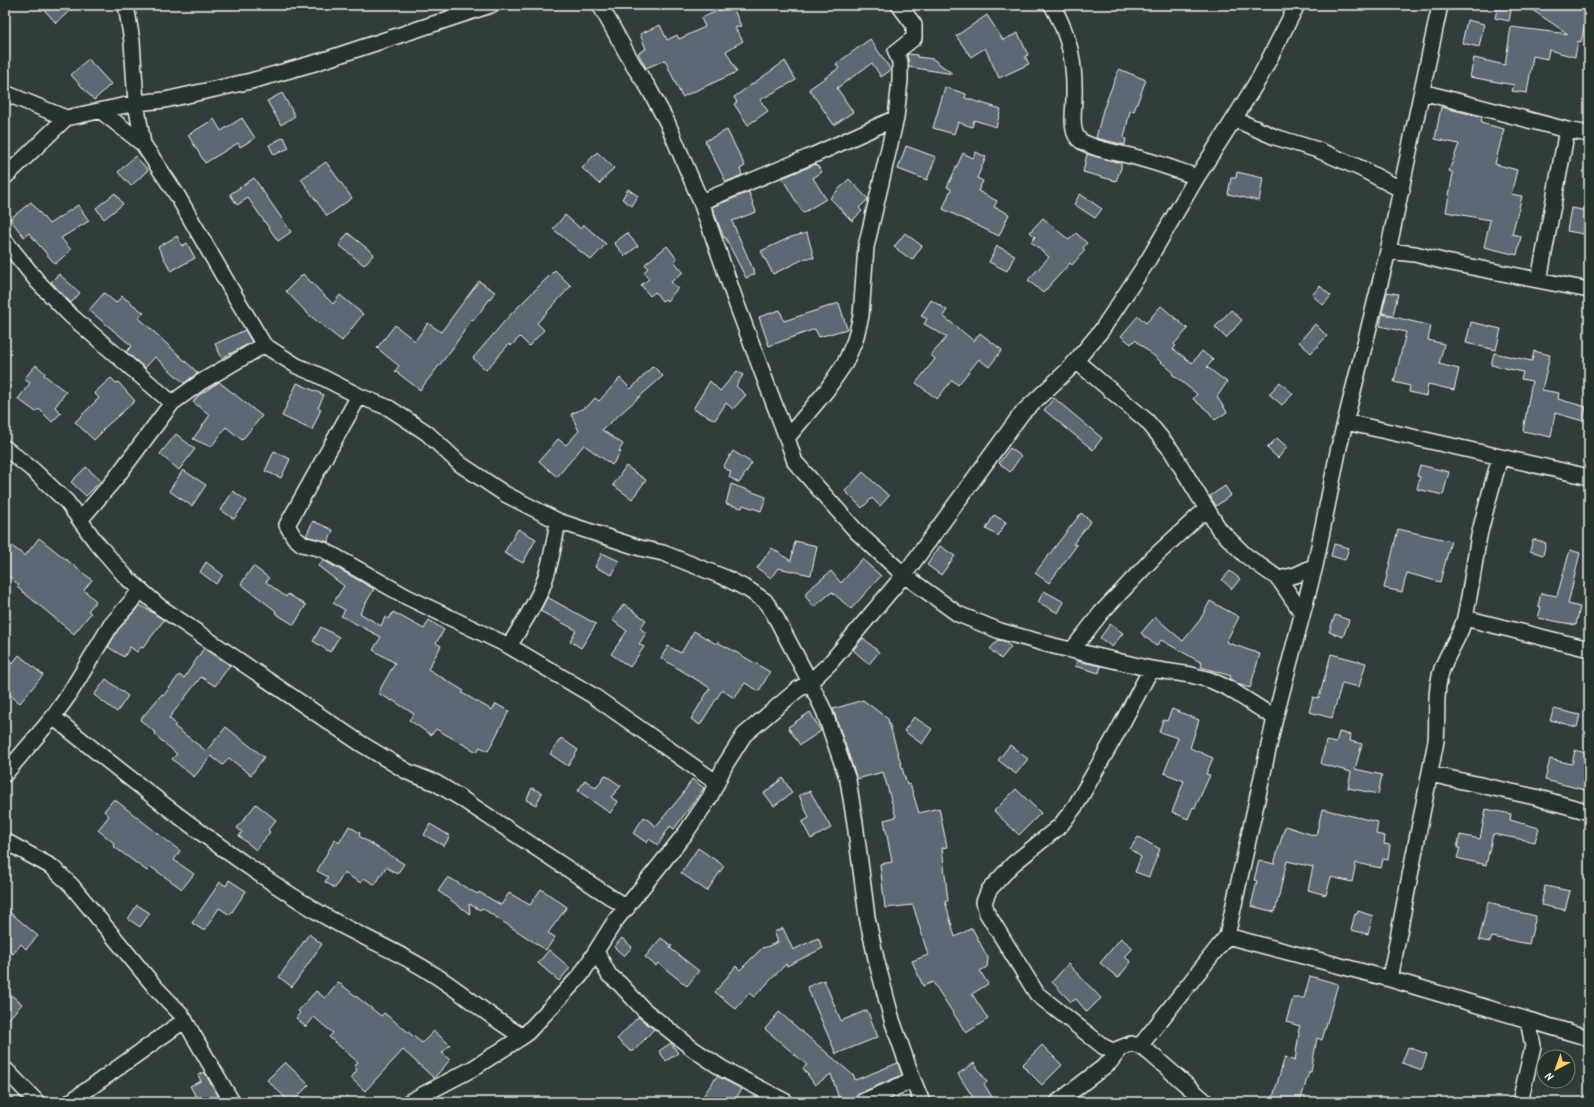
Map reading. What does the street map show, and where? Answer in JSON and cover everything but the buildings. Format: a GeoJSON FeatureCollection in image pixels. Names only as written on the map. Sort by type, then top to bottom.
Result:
{"type":"FeatureCollection","features":[{"type":"Feature","properties":{"kind":"street"},"geometry":{"type":"LineString","coordinates":[[126,5],[132,42],[136,104],[143,144]]}},
{"type":"Feature","properties":{"kind":"street"},"geometry":{"type":"LineString","coordinates":[[5,177],[66,118],[136,104],[165,100],[229,86],[318,62],[491,5]]}},
{"type":"Feature","properties":{"kind":"street"},"geometry":{"type":"LineString","coordinates":[[600,5],[635,68],[648,86],[667,122],[701,202],[736,305],[795,462],[857,532],[904,575],[958,614],[1000,631],[1072,650],[1151,669],[1191,675],[1210,680],[1228,688],[1276,718]]}},
{"type":"Feature","properties":{"kind":"street"},"geometry":{"type":"LineString","coordinates":[[787,438],[826,391],[845,363],[855,340],[861,316],[866,247],[896,118],[900,80],[900,62],[896,52],[914,38],[914,26],[899,5]]}},
{"type":"Feature","properties":{"kind":"street"},"geometry":{"type":"LineString","coordinates":[[1052,5],[1061,21],[1071,50],[1074,81],[1074,133],[1080,141],[1197,176]]}},
{"type":"Feature","properties":{"kind":"street"},"geometry":{"type":"LineString","coordinates":[[409,1102],[472,1069],[525,1035],[581,975],[615,921],[627,908],[685,834],[710,797],[725,765],[744,735],[796,690],[810,682],[830,663],[904,575],[1022,413],[1069,369],[1100,331],[1147,262],[1197,176],[1260,77],[1297,5]]}},
{"type":"Feature","properties":{"kind":"street"},"geometry":{"type":"LineString","coordinates":[[1140,1046],[1227,936],[1276,718],[1315,566],[1339,447],[1402,190],[1440,5]]}},
{"type":"Feature","properties":{"kind":"street"},"geometry":{"type":"LineString","coordinates":[[1422,92],[1567,130],[1589,134]]}},
{"type":"Feature","properties":{"kind":"street"},"geometry":{"type":"LineString","coordinates":[[5,93],[66,118]]}},
{"type":"Feature","properties":{"kind":"street"},"geometry":{"type":"LineString","coordinates":[[101,111],[143,144],[177,195],[264,345],[297,366],[359,396],[389,408],[427,434],[460,464],[505,494],[558,521],[676,558],[750,590],[765,601],[774,614],[824,711],[848,780],[871,932],[892,1020],[912,1080],[922,1102]]}},
{"type":"Feature","properties":{"kind":"street"},"geometry":{"type":"LineString","coordinates":[[701,202],[814,156],[896,118]]}},
{"type":"Feature","properties":{"kind":"street"},"geometry":{"type":"LineString","coordinates":[[1234,119],[1275,137],[1318,150],[1360,168],[1402,190]]}},
{"type":"Feature","properties":{"kind":"street"},"geometry":{"type":"LineString","coordinates":[[1539,280],[1567,130]]}},
{"type":"Feature","properties":{"kind":"street"},"geometry":{"type":"LineString","coordinates":[[5,241],[38,282],[70,315],[172,403]]}},
{"type":"Feature","properties":{"kind":"street"},"geometry":{"type":"LineString","coordinates":[[1388,251],[1416,254],[1446,262],[1589,290]]}},
{"type":"Feature","properties":{"kind":"street"},"geometry":{"type":"LineString","coordinates":[[80,520],[115,479],[172,403],[201,382],[264,345]]}},
{"type":"Feature","properties":{"kind":"street"},"geometry":{"type":"LineString","coordinates":[[1076,361],[1147,421],[1171,450],[1219,529],[1245,555],[1279,579],[1302,613]]}},
{"type":"Feature","properties":{"kind":"street"},"geometry":{"type":"LineString","coordinates":[[359,396],[287,524],[294,537],[302,544],[322,549],[408,597],[509,646],[592,695],[671,749],[716,783]]}},
{"type":"Feature","properties":{"kind":"street"},"geometry":{"type":"LineString","coordinates":[[1346,422],[1589,477]]}},
{"type":"Feature","properties":{"kind":"street"},"geometry":{"type":"LineString","coordinates":[[5,448],[33,470],[67,502],[95,541],[126,577],[160,607],[360,743],[408,772],[436,783],[460,797],[627,908]]}},
{"type":"Feature","properties":{"kind":"street"},"geometry":{"type":"LineString","coordinates":[[1390,979],[1436,741],[1437,697],[1441,670],[1448,654],[1457,640],[1465,618],[1480,534],[1500,457]]}},
{"type":"Feature","properties":{"kind":"street"},"geometry":{"type":"LineString","coordinates":[[1072,650],[1101,613],[1155,556],[1206,509]]}},
{"type":"Feature","properties":{"kind":"street"},"geometry":{"type":"LineString","coordinates":[[509,646],[525,621],[541,589],[552,556],[558,521]]}},
{"type":"Feature","properties":{"kind":"street"},"geometry":{"type":"LineString","coordinates":[[1279,579],[1296,575],[1315,566]]}},
{"type":"Feature","properties":{"kind":"street"},"geometry":{"type":"LineString","coordinates":[[5,774],[53,717],[68,696],[112,624],[141,590]]}},
{"type":"Feature","properties":{"kind":"street"},"geometry":{"type":"LineString","coordinates":[[1465,618],[1589,649]]}},
{"type":"Feature","properties":{"kind":"street"},"geometry":{"type":"LineString","coordinates":[[1151,669],[1076,805],[1060,826],[1013,864],[989,890],[984,902],[988,913],[1037,994],[1104,1047],[1113,1051],[1131,1044],[1140,1046],[1204,1100],[1217,1102]]}},
{"type":"Feature","properties":{"kind":"street"},"geometry":{"type":"LineString","coordinates":[[53,717],[156,799],[249,868],[320,913],[433,973],[503,1025],[522,1036]]}},
{"type":"Feature","properties":{"kind":"street"},"geometry":{"type":"LineString","coordinates":[[1430,774],[1535,797],[1589,812]]}},
{"type":"Feature","properties":{"kind":"street"},"geometry":{"type":"LineString","coordinates":[[5,841],[52,867],[71,884],[114,938],[185,1020],[232,1102]]}},
{"type":"Feature","properties":{"kind":"street"},"geometry":{"type":"LineString","coordinates":[[1227,936],[1390,979],[1589,1038]]}},
{"type":"Feature","properties":{"kind":"street"},"geometry":{"type":"LineString","coordinates":[[596,951],[609,976],[620,984],[643,1009],[693,1049],[764,1097],[786,1102]]}},
{"type":"Feature","properties":{"kind":"street"},"geometry":{"type":"LineString","coordinates":[[581,975],[609,976]]}},
{"type":"Feature","properties":{"kind":"street"},"geometry":{"type":"LineString","coordinates":[[70,1102],[185,1020]]}},
{"type":"Feature","properties":{"kind":"street"},"geometry":{"type":"LineString","coordinates":[[1520,1102],[1533,1046],[1528,1020]]}},
{"type":"Feature","properties":{"kind":"street"},"geometry":{"type":"LineString","coordinates":[[1533,1046],[1555,1028]]}},
{"type":"Feature","properties":{"kind":"street"},"geometry":{"type":"LineString","coordinates":[[1058,1102],[1110,1062],[1121,1048]]}},
{"type":"Feature","properties":{"kind":"street"},"geometry":{"type":"LineString","coordinates":[[5,1069],[37,1102]]}},
{"type":"Feature","properties":{"kind":"street"},"geometry":{"type":"LineString","coordinates":[[862,1102],[912,1080]]}}]}
